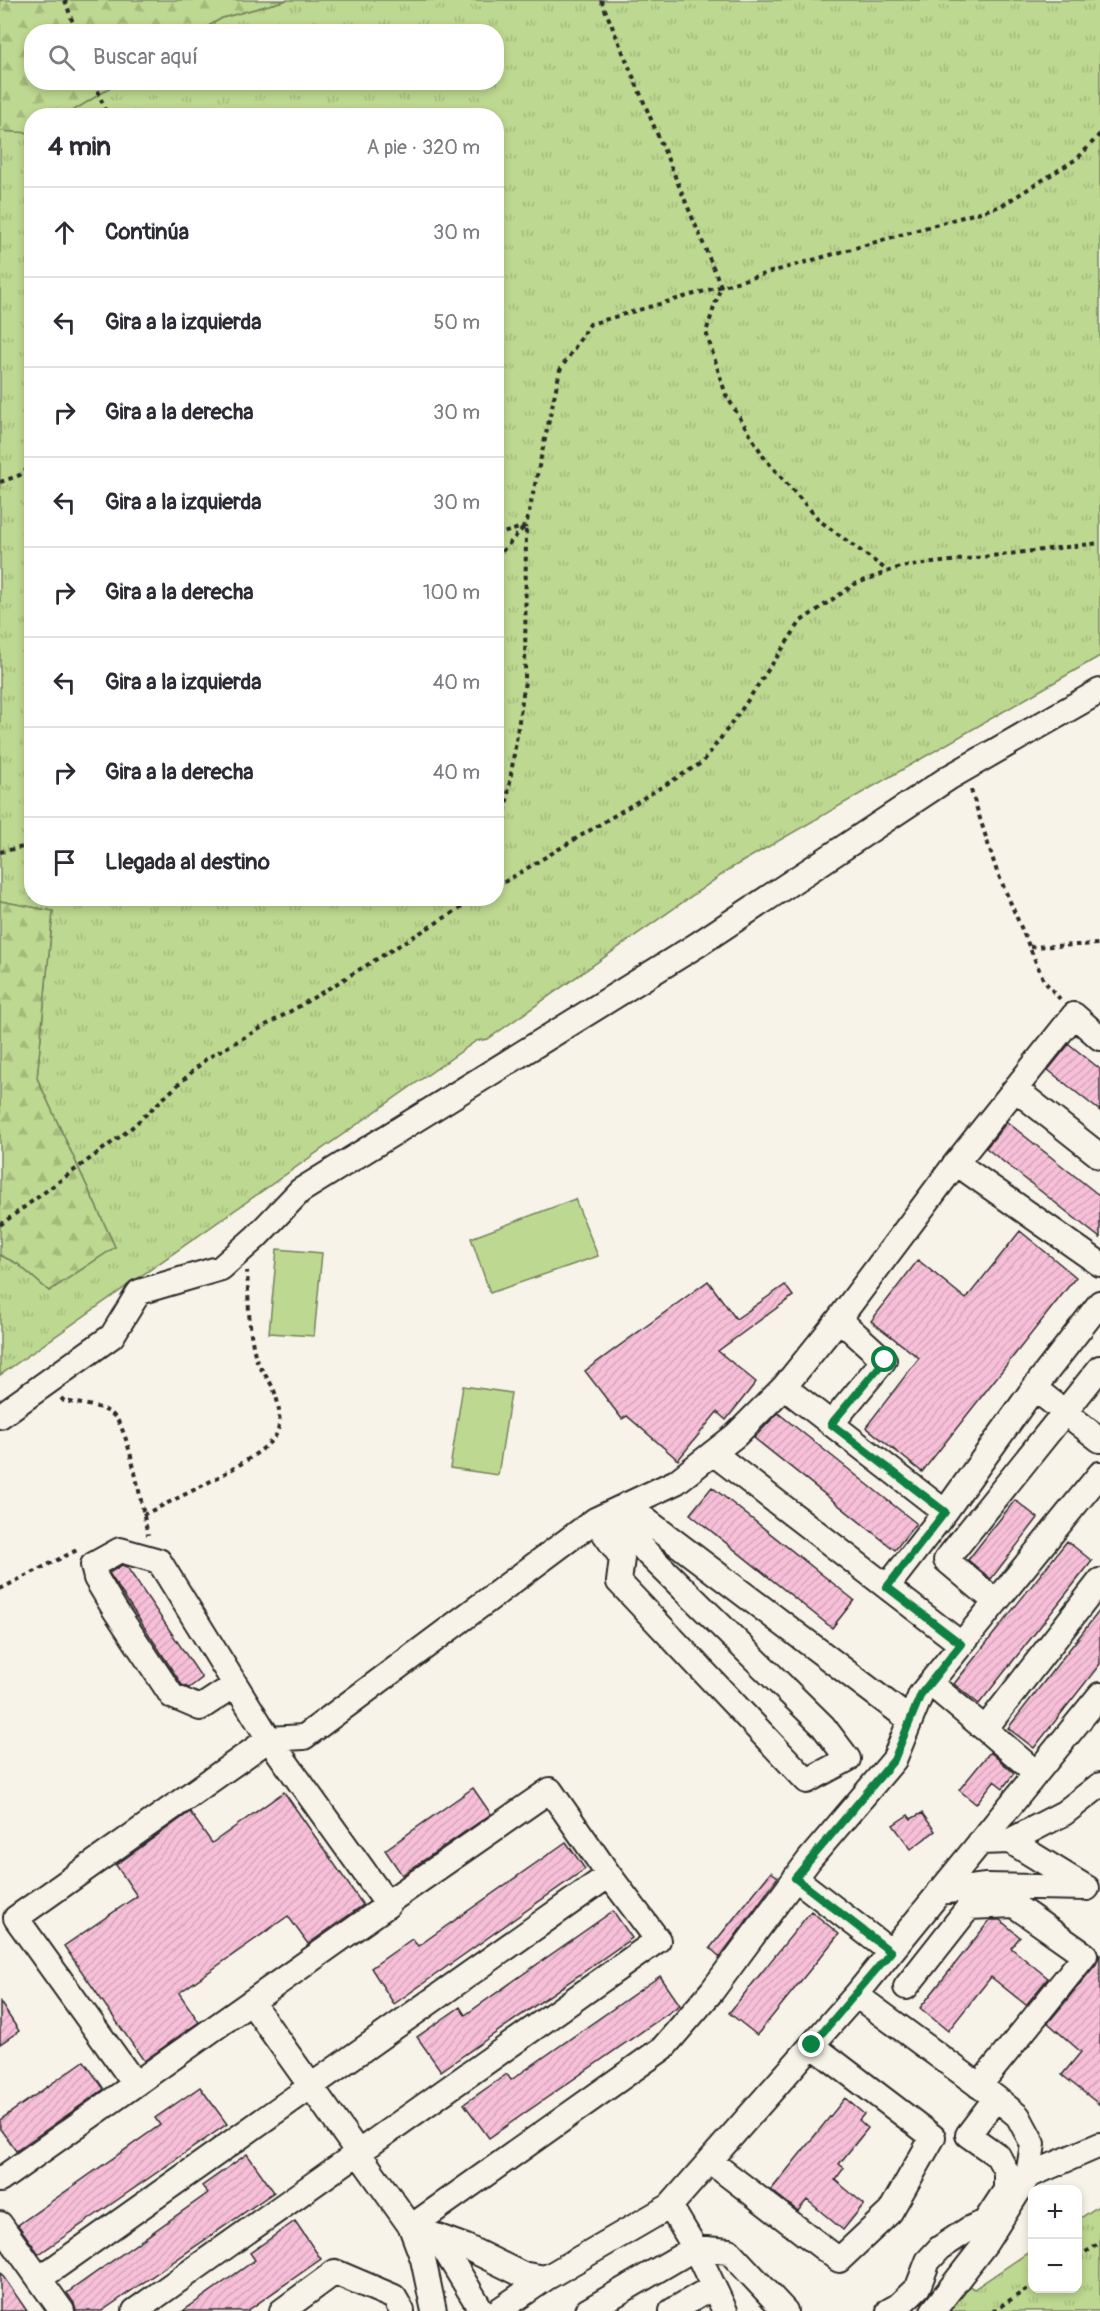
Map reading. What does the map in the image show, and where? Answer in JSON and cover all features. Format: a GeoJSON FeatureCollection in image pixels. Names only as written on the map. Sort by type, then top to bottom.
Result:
{"type":"FeatureCollection","features":[{"type":"Feature","properties":{"kind":"street"},"geometry":{"type":"LineString","coordinates":[[0,1416],[112,1336],[139,1292],[221,1268],[300,1191],[697,945],[964,769],[1100,691]]}},
{"type":"Feature","properties":{"kind":"street"},"geometry":{"type":"LineString","coordinates":[[135,2084],[16,1918],[269,1739],[304,1737],[611,1512],[676,1482],[736,1435],[784,1387],[839,1319],[956,1163],[1074,1015],[1100,1038]]}},
{"type":"Feature","properties":{"kind":"street"},"geometry":{"type":"LineString","coordinates":[[1015,1089],[1100,1156]]}},
{"type":"Feature","properties":{"kind":"street"},"geometry":{"type":"LineString","coordinates":[[956,1163],[1100,1264]]}},
{"type":"Feature","properties":{"kind":"street"},"geometry":{"type":"LineString","coordinates":[[887,1587],[945,1512],[1034,1388],[1100,1303]]}},
{"type":"Feature","properties":{"kind":"street"},"geometry":{"type":"LineString","coordinates":[[831,1424],[885,1360],[839,1319]]}},
{"type":"Feature","properties":{"kind":"street"},"geometry":{"type":"LineString","coordinates":[[996,1602],[946,1560],[1100,1368]]}},
{"type":"Feature","properties":{"kind":"street"},"geometry":{"type":"LineString","coordinates":[[784,1387],[945,1512]]}},
{"type":"Feature","properties":{"kind":"street"},"geometry":{"type":"LineString","coordinates":[[1034,1388],[1100,1440]]}},
{"type":"Feature","properties":{"kind":"street"},"geometry":{"type":"LineString","coordinates":[[713,1453],[961,1644]]}},
{"type":"Feature","properties":{"kind":"street"},"geometry":{"type":"LineString","coordinates":[[411,2227],[663,2048],[712,1991],[795,1878],[894,1760],[921,1694],[1100,1474]]}},
{"type":"Feature","properties":{"kind":"street"},"geometry":{"type":"LineString","coordinates":[[611,1512],[648,1554],[823,1726],[848,1760],[807,1780],[619,1581],[622,1558],[611,1512]]}},
{"type":"Feature","properties":{"kind":"street"},"geometry":{"type":"LineString","coordinates":[[611,1512],[910,1720]]}},
{"type":"Feature","properties":{"kind":"street"},"geometry":{"type":"LineString","coordinates":[[235,1685],[200,1708],[172,1696],[87,1584],[93,1566],[120,1550],[159,1561],[269,1739],[387,1903]]}},
{"type":"Feature","properties":{"kind":"street"},"geometry":{"type":"LineString","coordinates":[[985,1729],[1100,1581]]}},
{"type":"Feature","properties":{"kind":"street"},"geometry":{"type":"LineString","coordinates":[[930,1683],[1036,1773]]}},
{"type":"Feature","properties":{"kind":"street"},"geometry":{"type":"LineString","coordinates":[[498,2311],[546,2278],[670,2206],[855,1995],[1100,1695]]}},
{"type":"Feature","properties":{"kind":"street"},"geometry":{"type":"LineString","coordinates":[[980,1842],[1010,1841],[1064,1813],[1100,1785]]}},
{"type":"Feature","properties":{"kind":"street"},"geometry":{"type":"LineString","coordinates":[[0,2180],[388,1905],[387,1903],[550,1790],[658,1940],[135,2311]]}},
{"type":"Feature","properties":{"kind":"street"},"geometry":{"type":"LineString","coordinates":[[980,1842],[1071,1798]]}},
{"type":"Feature","properties":{"kind":"street"},"geometry":{"type":"LineString","coordinates":[[1010,1841],[1093,1892]]}},
{"type":"Feature","properties":{"kind":"street"},"geometry":{"type":"LineString","coordinates":[[39,2279],[609,1875]]}},
{"type":"Feature","properties":{"kind":"street"},"geometry":{"type":"LineString","coordinates":[[795,1878],[891,1952]]}},
{"type":"Feature","properties":{"kind":"street"},"geometry":{"type":"LineString","coordinates":[[939,1892],[986,1886],[1093,1892]]}},
{"type":"Feature","properties":{"kind":"street"},"geometry":{"type":"LineString","coordinates":[[889,2311],[918,2287],[928,2261],[940,2248],[969,2229],[985,2222],[1006,2190],[1006,2171],[998,2156],[968,2135],[988,2092],[1084,1955],[1014,1905],[969,1907],[906,1987]]}},
{"type":"Feature","properties":{"kind":"street"},"geometry":{"type":"LineString","coordinates":[[855,1995],[1018,2116],[1033,2144],[1028,2176],[985,2244],[933,2311]]}},
{"type":"Feature","properties":{"kind":"street"},"geometry":{"type":"LineString","coordinates":[[251,2002],[411,2227],[465,2311]]}},
{"type":"Feature","properties":{"kind":"street"},"geometry":{"type":"LineString","coordinates":[[812,2045],[933,2137],[998,2156]]}},
{"type":"Feature","properties":{"kind":"street"},"geometry":{"type":"LineString","coordinates":[[998,2156],[1025,2129]]}},
{"type":"Feature","properties":{"kind":"street"},"geometry":{"type":"LineString","coordinates":[[710,2161],[839,2260],[890,2211],[933,2137]]}},
{"type":"Feature","properties":{"kind":"street"},"geometry":{"type":"LineString","coordinates":[[1028,2176],[1100,2145]]}},
{"type":"Feature","properties":{"kind":"street"},"geometry":{"type":"LineString","coordinates":[[670,2206],[695,2248],[725,2311]]}},
{"type":"Feature","properties":{"kind":"street"},"geometry":{"type":"LineString","coordinates":[[0,2224],[62,2311]]}},
{"type":"Feature","properties":{"kind":"street"},"geometry":{"type":"LineString","coordinates":[[411,2227],[466,2247],[521,2274],[546,2278]]}},
{"type":"Feature","properties":{"kind":"street"},"geometry":{"type":"LineString","coordinates":[[411,2227],[423,2259],[434,2311]]}},
{"type":"Feature","properties":{"kind":"street"},"geometry":{"type":"LineString","coordinates":[[411,2227],[443,2247],[482,2311]]}},
{"type":"Feature","properties":{"kind":"street"},"geometry":{"type":"LineString","coordinates":[[587,2311],[695,2248],[729,2251],[784,2311]]}},
{"type":"Feature","properties":{"kind":"street"},"geometry":{"type":"LineString","coordinates":[[282,2311],[335,2272],[394,2297],[402,2311]]}},
{"type":"Feature","properties":{"kind":"street"},"geometry":{"type":"LineString","coordinates":[[672,2311],[713,2287]]}},
{"type":"Feature","properties":{"kind":"path"},"geometry":{"type":"LineString","coordinates":[[65,0],[73,24]]}},
{"type":"Feature","properties":{"kind":"path"},"geometry":{"type":"LineString","coordinates":[[601,0],[721,286],[706,332],[726,395],[765,459],[820,521],[888,571]]}},
{"type":"Feature","properties":{"kind":"path"},"geometry":{"type":"LineString","coordinates":[[98,90],[104,108]]}},
{"type":"Feature","properties":{"kind":"path"},"geometry":{"type":"LineString","coordinates":[[504,821],[525,681],[526,525],[560,370],[590,324],[1001,206],[1078,158],[1100,134]]}},
{"type":"Feature","properties":{"kind":"path"},"geometry":{"type":"LineString","coordinates":[[0,482],[24,472]]}},
{"type":"Feature","properties":{"kind":"path"},"geometry":{"type":"LineString","coordinates":[[504,532],[526,525]]}},
{"type":"Feature","properties":{"kind":"path"},"geometry":{"type":"LineString","coordinates":[[504,549],[526,525]]}},
{"type":"Feature","properties":{"kind":"path"},"geometry":{"type":"LineString","coordinates":[[504,882],[703,762],[740,712],[801,621],[855,584],[900,567],[1100,543]]}},
{"type":"Feature","properties":{"kind":"path"},"geometry":{"type":"LineString","coordinates":[[964,769],[996,869],[1044,981],[1074,1015]]}},
{"type":"Feature","properties":{"kind":"path"},"geometry":{"type":"LineString","coordinates":[[0,852],[24,847]]}},
{"type":"Feature","properties":{"kind":"path"},"geometry":{"type":"LineString","coordinates":[[0,1225],[129,1130],[206,1059],[298,1007],[464,906]]}},
{"type":"Feature","properties":{"kind":"path"},"geometry":{"type":"LineString","coordinates":[[1030,947],[1100,944]]}},
{"type":"Feature","properties":{"kind":"path"},"geometry":{"type":"LineString","coordinates":[[143,1515],[255,1454],[276,1434],[279,1415],[273,1387],[257,1362],[252,1345],[246,1246]]}},
{"type":"Feature","properties":{"kind":"path"},"geometry":{"type":"LineString","coordinates":[[47,1383],[64,1401],[113,1415],[124,1430],[149,1541]]}},
{"type":"Feature","properties":{"kind":"path"},"geometry":{"type":"LineString","coordinates":[[1082,2254],[1100,2242]]}},
{"type":"Feature","properties":{"kind":"path"},"geometry":{"type":"LineString","coordinates":[[993,2311],[1028,2289]]}},
{"type":"Feature","properties":{"kind":"green space"},"geometry":{"type":"Polygon","coordinates":[[[0,0],[287,0],[222,18],[212,24],[24,24],[24,90],[107,90],[77,108],[24,108],[24,133],[0,131],[0,0]]]}},
{"type":"Feature","properties":{"kind":"green space"},"geometry":{"type":"Polygon","coordinates":[[[287,0],[1100,0],[1100,656],[733,867],[488,1039],[476,1041],[0,1375],[0,1255],[18,1264],[49,1291],[115,1247],[37,1078],[53,911],[26,906],[504,906],[504,108],[77,108],[107,90],[504,90],[504,24],[212,24],[222,18],[287,0]]]}},
{"type":"Feature","properties":{"kind":"green space"},"geometry":{"type":"Polygon","coordinates":[[[0,131],[24,132],[24,906],[0,901],[0,131]]]}},
{"type":"Feature","properties":{"kind":"green space"},"geometry":{"type":"Polygon","coordinates":[[[0,901],[53,911],[37,1078],[115,1247],[49,1291],[18,1264],[0,1255],[0,901]]]}},
{"type":"Feature","properties":{"kind":"green space"},"geometry":{"type":"Polygon","coordinates":[[[575,1199],[598,1256],[490,1293],[471,1238],[575,1199]]]}},
{"type":"Feature","properties":{"kind":"green space"},"geometry":{"type":"Polygon","coordinates":[[[277,1249],[322,1253],[314,1336],[269,1333],[277,1249]]]}},
{"type":"Feature","properties":{"kind":"green space"},"geometry":{"type":"Polygon","coordinates":[[[463,1386],[511,1393],[498,1475],[450,1468],[463,1386]]]}},
{"type":"Feature","properties":{"kind":"green space"},"geometry":{"type":"Polygon","coordinates":[[[1100,2205],[1100,2311],[943,2311],[963,2282],[974,2289],[1028,2253],[1028,2293],[1082,2293],[1082,2217],[1100,2205]]]}},
{"type":"Feature","properties":{"kind":"building"},"geometry":{"type":"Polygon","coordinates":[[[1069,1044],[1100,1069],[1100,1111],[1048,1070],[1069,1044]]]}},
{"type":"Feature","properties":{"kind":"building"},"geometry":{"type":"Polygon","coordinates":[[[1007,1122],[1100,1196],[1100,1238],[986,1148],[1007,1122]]]}},
{"type":"Feature","properties":{"kind":"building"},"geometry":{"type":"Polygon","coordinates":[[[1020,1231],[1076,1277],[922,1472],[866,1427],[919,1358],[871,1321],[918,1260],[966,1299],[1020,1231]]]}},
{"type":"Feature","properties":{"kind":"building"},"geometry":{"type":"Polygon","coordinates":[[[708,1281],[736,1319],[785,1285],[793,1296],[718,1351],[756,1382],[726,1420],[717,1412],[678,1460],[627,1416],[622,1419],[585,1371],[708,1281]]]}},
{"type":"Feature","properties":{"kind":"building"},"geometry":{"type":"Polygon","coordinates":[[[778,1413],[916,1523],[895,1550],[754,1438],[778,1413]]]}},
{"type":"Feature","properties":{"kind":"building"},"geometry":{"type":"Polygon","coordinates":[[[712,1487],[854,1600],[832,1628],[690,1514],[712,1487]]]}},
{"type":"Feature","properties":{"kind":"building"},"geometry":{"type":"Polygon","coordinates":[[[1015,1500],[1038,1518],[991,1579],[968,1560],[1015,1500]]]}},
{"type":"Feature","properties":{"kind":"building"},"geometry":{"type":"Polygon","coordinates":[[[1067,1541],[1092,1561],[979,1704],[954,1684],[1067,1541]]]}},
{"type":"Feature","properties":{"kind":"building"},"geometry":{"type":"Polygon","coordinates":[[[122,1565],[127,1567],[202,1678],[189,1688],[182,1685],[109,1573],[122,1565]]]}},
{"type":"Feature","properties":{"kind":"building"},"geometry":{"type":"Polygon","coordinates":[[[1100,1610],[1100,1664],[1034,1748],[1008,1728],[1100,1610]]]}},
{"type":"Feature","properties":{"kind":"building"},"geometry":{"type":"Polygon","coordinates":[[[990,1752],[1014,1773],[1003,1788],[994,1781],[976,1804],[959,1790],[990,1752]]]}},
{"type":"Feature","properties":{"kind":"building"},"geometry":{"type":"Polygon","coordinates":[[[473,1788],[491,1814],[402,1875],[385,1850],[473,1788]]]}},
{"type":"Feature","properties":{"kind":"building"},"geometry":{"type":"Polygon","coordinates":[[[284,1792],[363,1905],[308,1944],[288,1916],[179,1993],[199,2022],[144,2061],[64,1946],[137,1896],[116,1865],[190,1812],[212,1843],[284,1792]]]}},
{"type":"Feature","properties":{"kind":"building"},"geometry":{"type":"Polygon","coordinates":[[[922,1813],[935,1831],[911,1849],[893,1825],[908,1815],[911,1819],[922,1813]]]}},
{"type":"Feature","properties":{"kind":"building"},"geometry":{"type":"Polygon","coordinates":[[[566,1842],[585,1869],[394,2004],[371,1968],[412,1939],[418,1946],[566,1842]]]}},
{"type":"Feature","properties":{"kind":"building"},"geometry":{"type":"Polygon","coordinates":[[[771,1872],[778,1877],[720,1957],[710,1948],[771,1872]]]}},
{"type":"Feature","properties":{"kind":"building"},"geometry":{"type":"Polygon","coordinates":[[[613,1911],[632,1938],[441,2071],[417,2037],[460,2007],[465,2015],[613,1911]]]}},
{"type":"Feature","properties":{"kind":"building"},"geometry":{"type":"Polygon","coordinates":[[[811,1911],[839,1934],[757,2035],[729,2013],[811,1911]]]}},
{"type":"Feature","properties":{"kind":"building"},"geometry":{"type":"Polygon","coordinates":[[[990,1920],[1000,1920],[1020,1937],[1011,1948],[1048,1978],[1026,2005],[991,1977],[948,2031],[920,2008],[990,1920]]]}},
{"type":"Feature","properties":{"kind":"building"},"geometry":{"type":"Polygon","coordinates":[[[1100,1954],[1100,2105],[1062,2075],[1081,2052],[1048,2023],[1096,1964],[1100,1954]]]}},
{"type":"Feature","properties":{"kind":"building"},"geometry":{"type":"Polygon","coordinates":[[[660,1976],[680,2005],[489,2138],[464,2104],[507,2074],[511,2080],[660,1976]]]}},
{"type":"Feature","properties":{"kind":"building"},"geometry":{"type":"Polygon","coordinates":[[[0,2002],[19,2031],[0,2044],[0,2002]]]}},
{"type":"Feature","properties":{"kind":"building"},"geometry":{"type":"Polygon","coordinates":[[[84,2061],[104,2089],[16,2151],[0,2129],[0,2120],[84,2061]]]}},
{"type":"Feature","properties":{"kind":"building"},"geometry":{"type":"Polygon","coordinates":[[[200,2087],[227,2124],[39,2254],[18,2225],[160,2125],[155,2118],[200,2087]]]}},
{"type":"Feature","properties":{"kind":"building"},"geometry":{"type":"Polygon","coordinates":[[[845,2098],[864,2114],[859,2120],[868,2128],[839,2164],[844,2168],[835,2180],[864,2204],[843,2230],[807,2200],[798,2211],[771,2190],[845,2098]]]}},
{"type":"Feature","properties":{"kind":"building"},"geometry":{"type":"Polygon","coordinates":[[[247,2154],[274,2192],[102,2311],[76,2311],[67,2293],[208,2193],[202,2186],[247,2154]]]}},
{"type":"Feature","properties":{"kind":"building"},"geometry":{"type":"Polygon","coordinates":[[[295,2221],[321,2259],[247,2311],[183,2311],[255,2260],[250,2253],[295,2221]]]}},
{"type":"Feature","properties":{"kind":"building"},"geometry":{"type":"Polygon","coordinates":[[[0,2272],[27,2311],[0,2311],[0,2272]]]}},
{"type":"Feature","properties":{"kind":"route"},"geometry":{"type":"LineString","coordinates":[[812,2045],[891,1952],[795,1878],[894,1760],[921,1694],[961,1644],[887,1587],[945,1512],[831,1424],[885,1360]]}}]}
